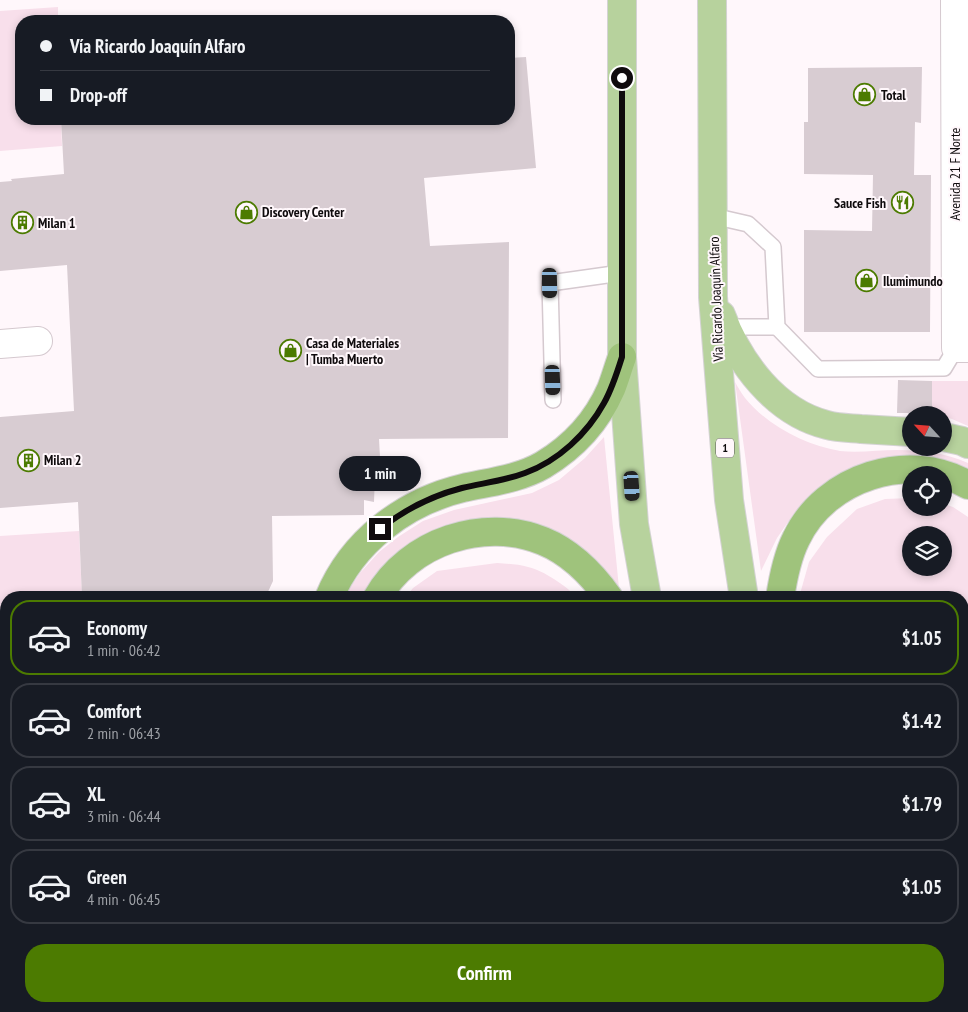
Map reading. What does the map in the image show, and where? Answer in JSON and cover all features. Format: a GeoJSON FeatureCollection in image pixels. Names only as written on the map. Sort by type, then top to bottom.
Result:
{"type":"FeatureCollection","features":[{"type":"Feature","properties":{"kind":"highway"},"geometry":{"type":"LineString","coordinates":[[333,591],[356,552],[370,537],[409,509],[460,489],[525,473],[562,452],[578,438],[604,404],[612,388],[622,357]]}},
{"type":"Feature","properties":{"kind":"highway"},"geometry":{"type":"LineString","coordinates":[[781,591],[789,555],[796,538],[807,520],[834,493],[850,483],[882,472],[912,469],[926,470],[945,475],[968,485]]}},
{"type":"Feature","properties":{"kind":"highway"},"geometry":{"type":"LineString","coordinates":[[381,591],[398,571],[416,555],[435,545],[458,537],[484,532],[510,532],[526,535],[544,542],[575,561],[591,575],[604,591]]}},
{"type":"Feature","properties":{"kind":"main road"},"geometry":{"type":"LineString","coordinates":[[622,0],[622,357],[634,524],[646,591]]}},
{"type":"Feature","properties":{"kind":"main road","name":"Vía Ricardo Joaquín Alfaro"},"geometry":{"type":"LineString","coordinates":[[712,0],[713,297],[729,500],[743,591]]}},
{"type":"Feature","properties":{"kind":"main road"},"geometry":{"type":"LineString","coordinates":[[713,297],[740,355],[774,397],[790,409],[806,418],[827,425],[842,428],[902,431]]}},
{"type":"Feature","properties":{"kind":"main road"},"geometry":{"type":"LineString","coordinates":[[952,439],[968,444]]}},
{"type":"Feature","properties":{"kind":"street","name":"Avenida 21 F Norte"},"geometry":{"type":"LineString","coordinates":[[955,0],[962,76],[962,348]]}},
{"type":"Feature","properties":{"kind":"street"},"geometry":{"type":"LineString","coordinates":[[0,344],[38,341]]}},
{"type":"Feature","properties":{"kind":"lane"},"geometry":{"type":"LineString","coordinates":[[713,216],[748,224],[773,247],[777,327],[818,369],[944,368],[962,348]]}},
{"type":"Feature","properties":{"kind":"lane"},"geometry":{"type":"LineString","coordinates":[[554,400],[550,283],[621,273]]}},
{"type":"Feature","properties":{"kind":"lane"},"geometry":{"type":"LineString","coordinates":[[725,326],[777,327]]}},
{"type":"Feature","properties":{"kind":"shaded area"},"geometry":{"type":"Polygon","coordinates":[[[58,7],[58,15],[15,15],[15,125],[61,125],[62,146],[0,151],[0,11],[58,7]]]}},
{"type":"Feature","properties":{"kind":"shaded area"},"geometry":{"type":"Polygon","coordinates":[[[932,381],[968,381],[968,426],[952,419],[952,406],[932,406],[932,381]]]}},
{"type":"Feature","properties":{"kind":"shaded area"},"geometry":{"type":"Polygon","coordinates":[[[735,382],[745,398],[765,417],[788,433],[814,444],[847,452],[902,450],[902,456],[947,456],[968,463],[968,473],[952,475],[952,466],[902,466],[902,482],[816,493],[793,515],[777,538],[761,571],[735,382]]]}},
{"type":"Feature","properties":{"kind":"shaded area"},"geometry":{"type":"Polygon","coordinates":[[[604,437],[619,588],[614,589],[543,530],[387,563],[365,591],[348,591],[360,573],[379,552],[423,521],[454,510],[532,493],[559,480],[585,458],[604,437]]]}},
{"type":"Feature","properties":{"kind":"shaded area"},"geometry":{"type":"Polygon","coordinates":[[[902,498],[902,516],[952,516],[953,507],[968,517],[968,591],[801,591],[809,562],[827,537],[857,509],[885,499],[902,498]]]}},
{"type":"Feature","properties":{"kind":"shaded area"},"geometry":{"type":"Polygon","coordinates":[[[79,531],[82,591],[0,591],[0,536],[79,531]]]}},
{"type":"Feature","properties":{"kind":"shaded area"},"geometry":{"type":"Polygon","coordinates":[[[497,563],[520,565],[540,571],[561,583],[570,591],[411,591],[437,571],[497,563]]]}},
{"type":"Feature","properties":{"kind":"building"},"geometry":{"type":"Polygon","coordinates":[[[526,57],[536,168],[424,178],[430,246],[509,242],[508,438],[379,439],[381,475],[375,475],[374,502],[364,500],[364,515],[272,516],[273,581],[268,591],[82,591],[78,502],[0,508],[0,417],[74,411],[67,265],[0,271],[0,182],[12,181],[11,179],[64,174],[61,125],[515,125],[515,58],[526,57]]]}},
{"type":"Feature","properties":{"kind":"building"},"geometry":{"type":"Polygon","coordinates":[[[922,67],[921,123],[915,122],[914,175],[931,175],[930,332],[804,332],[804,230],[872,231],[873,175],[804,174],[804,122],[808,122],[808,68],[922,67]]]}},
{"type":"Feature","properties":{"kind":"building"},"geometry":{"type":"Polygon","coordinates":[[[898,380],[932,381],[932,406],[902,406],[902,413],[897,413],[898,380]]]}},
{"type":"Feature","properties":{"kind":"place","name":"Total"},"geometry":{"type":"Point","coordinates":[865,95]}},
{"type":"Feature","properties":{"kind":"place","name":"Sauce Fish"},"geometry":{"type":"Point","coordinates":[902,203]}},
{"type":"Feature","properties":{"kind":"place","name":"Discovery Center"},"geometry":{"type":"Point","coordinates":[246,212]}},
{"type":"Feature","properties":{"kind":"place","name":"Milan 1"},"geometry":{"type":"Point","coordinates":[22,223]}},
{"type":"Feature","properties":{"kind":"place","name":"Ilumimundo"},"geometry":{"type":"Point","coordinates":[867,281]}},
{"type":"Feature","properties":{"kind":"place","name":"Casa de Materiales | Tumba Muerto"},"geometry":{"type":"Point","coordinates":[290,351]}},
{"type":"Feature","properties":{"kind":"place","name":"Milan 2"},"geometry":{"type":"Point","coordinates":[28,460]}},
{"type":"Feature","properties":{"kind":"route"},"geometry":{"type":"LineString","coordinates":[[380,529],[409,509],[433,498],[460,489],[525,473],[542,465],[562,452],[578,438],[604,404],[612,388],[622,357],[622,78]]}}]}
